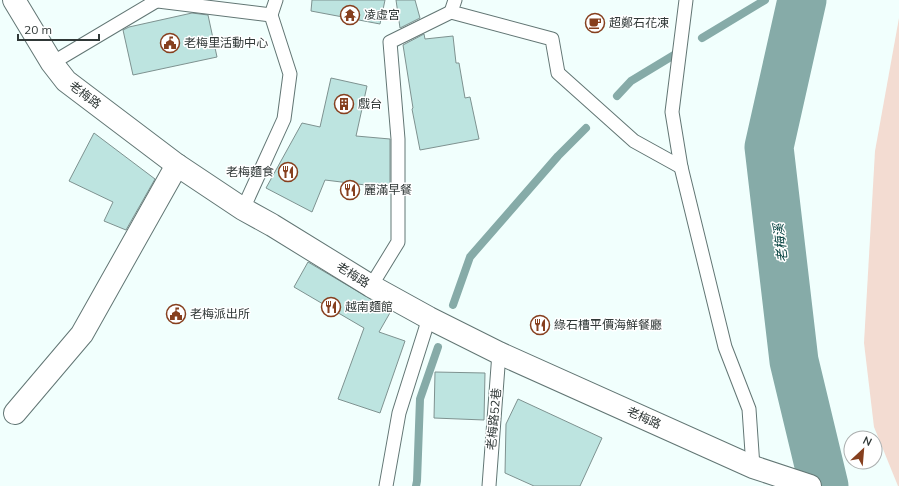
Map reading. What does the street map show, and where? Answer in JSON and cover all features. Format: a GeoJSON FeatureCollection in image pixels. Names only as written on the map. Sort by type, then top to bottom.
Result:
{"type":"FeatureCollection","features":[{"type":"Feature","properties":{"kind":"street","name":"老梅路"},"geometry":{"type":"LineString","coordinates":[[14,0],[52,63],[66,81],[177,165],[243,208],[371,286],[429,318],[499,353],[753,467],[810,486]]}},
{"type":"Feature","properties":{"kind":"street"},"geometry":{"type":"LineString","coordinates":[[15,413],[82,334],[177,165]]}},
{"type":"Feature","properties":{"kind":"lane"},"geometry":{"type":"LineString","coordinates":[[52,63],[158,0],[272,14]]}},
{"type":"Feature","properties":{"kind":"lane"},"geometry":{"type":"LineString","coordinates":[[243,208],[284,119],[290,74],[272,14],[276,0]]}},
{"type":"Feature","properties":{"kind":"lane"},"geometry":{"type":"LineString","coordinates":[[686,0],[672,112],[681,167],[726,347],[749,409],[753,467]]}},
{"type":"Feature","properties":{"kind":"lane"},"geometry":{"type":"LineString","coordinates":[[371,286],[398,242],[398,139],[390,42],[453,6],[552,39],[558,73],[634,141],[681,167]]}},
{"type":"Feature","properties":{"kind":"lane"},"geometry":{"type":"LineString","coordinates":[[386,486],[399,413],[429,318]]}},
{"type":"Feature","properties":{"kind":"lane","name":"老梅路52巷"},"geometry":{"type":"LineString","coordinates":[[489,486],[499,353]]}},
{"type":"Feature","properties":{"kind":"shaded area"},"geometry":{"type":"Polygon","coordinates":[[[899,18],[899,486],[883,449],[883,430],[875,430],[874,427],[864,343],[875,151],[899,18]]]}},
{"type":"Feature","properties":{"kind":"building","name":"凌虛宮"},"geometry":{"type":"Polygon","coordinates":[[[312,0],[385,0],[380,24],[311,11],[312,0]]]}},
{"type":"Feature","properties":{"kind":"building"},"geometry":{"type":"Polygon","coordinates":[[[396,0],[415,0],[420,18],[400,28],[396,0]]]}},
{"type":"Feature","properties":{"kind":"building","name":"老梅里活動中心"},"geometry":{"type":"Polygon","coordinates":[[[192,13],[208,15],[217,57],[133,75],[123,30],[129,27],[192,13]]]}},
{"type":"Feature","properties":{"kind":"building"},"geometry":{"type":"Polygon","coordinates":[[[424,34],[425,39],[453,36],[456,63],[459,63],[465,98],[470,97],[479,139],[420,150],[412,109],[403,45],[424,34]]]}},
{"type":"Feature","properties":{"kind":"building"},"geometry":{"type":"Polygon","coordinates":[[[331,78],[367,86],[356,136],[390,139],[390,188],[325,180],[312,212],[266,188],[302,123],[320,127],[331,78]]]}},
{"type":"Feature","properties":{"kind":"building"},"geometry":{"type":"Polygon","coordinates":[[[94,133],[155,179],[126,230],[104,221],[113,202],[69,181],[94,133]]]}},
{"type":"Feature","properties":{"kind":"building"},"geometry":{"type":"Polygon","coordinates":[[[308,262],[391,311],[379,332],[405,341],[380,413],[338,399],[364,328],[294,287],[308,262]]]}},
{"type":"Feature","properties":{"kind":"building"},"geometry":{"type":"Polygon","coordinates":[[[435,372],[485,373],[484,420],[434,418],[435,372]]]}},
{"type":"Feature","properties":{"kind":"building"},"geometry":{"type":"Polygon","coordinates":[[[518,399],[602,438],[580,486],[534,486],[505,473],[506,424],[518,399]]]}},
{"type":"Feature","properties":{"kind":"waterway"},"geometry":{"type":"LineString","coordinates":[[702,38],[765,0]]}},
{"type":"Feature","properties":{"kind":"waterway","name":"老梅溪"},"geometry":{"type":"LineString","coordinates":[[802,0],[769,147],[794,361],[824,486]]}},
{"type":"Feature","properties":{"kind":"waterway"},"geometry":{"type":"LineString","coordinates":[[617,96],[631,81],[674,55]]}},
{"type":"Feature","properties":{"kind":"waterway"},"geometry":{"type":"LineString","coordinates":[[453,305],[470,257],[558,156],[586,128]]}},
{"type":"Feature","properties":{"kind":"waterway"},"geometry":{"type":"LineString","coordinates":[[416,486],[420,399],[438,347]]}},
{"type":"Feature","properties":{"kind":"place","name":"凌虛宮"},"geometry":{"type":"Point","coordinates":[350,15]}},
{"type":"Feature","properties":{"kind":"place","name":"超鄭石花凍"},"geometry":{"type":"Point","coordinates":[595,23]}},
{"type":"Feature","properties":{"kind":"place","name":"老梅里活動中心"},"geometry":{"type":"Point","coordinates":[170,43]}},
{"type":"Feature","properties":{"kind":"place","name":"戲台"},"geometry":{"type":"Point","coordinates":[344,104]}},
{"type":"Feature","properties":{"kind":"place","name":"老梅麵食"},"geometry":{"type":"Point","coordinates":[288,172]}},
{"type":"Feature","properties":{"kind":"place","name":"麗滿早餐"},"geometry":{"type":"Point","coordinates":[350,190]}},
{"type":"Feature","properties":{"kind":"place","name":"越南麵館"},"geometry":{"type":"Point","coordinates":[331,307]}},
{"type":"Feature","properties":{"kind":"place","name":"老梅派出所"},"geometry":{"type":"Point","coordinates":[176,314]}},
{"type":"Feature","properties":{"kind":"place","name":"綠石槽平價海鮮餐廳"},"geometry":{"type":"Point","coordinates":[540,325]}}]}
